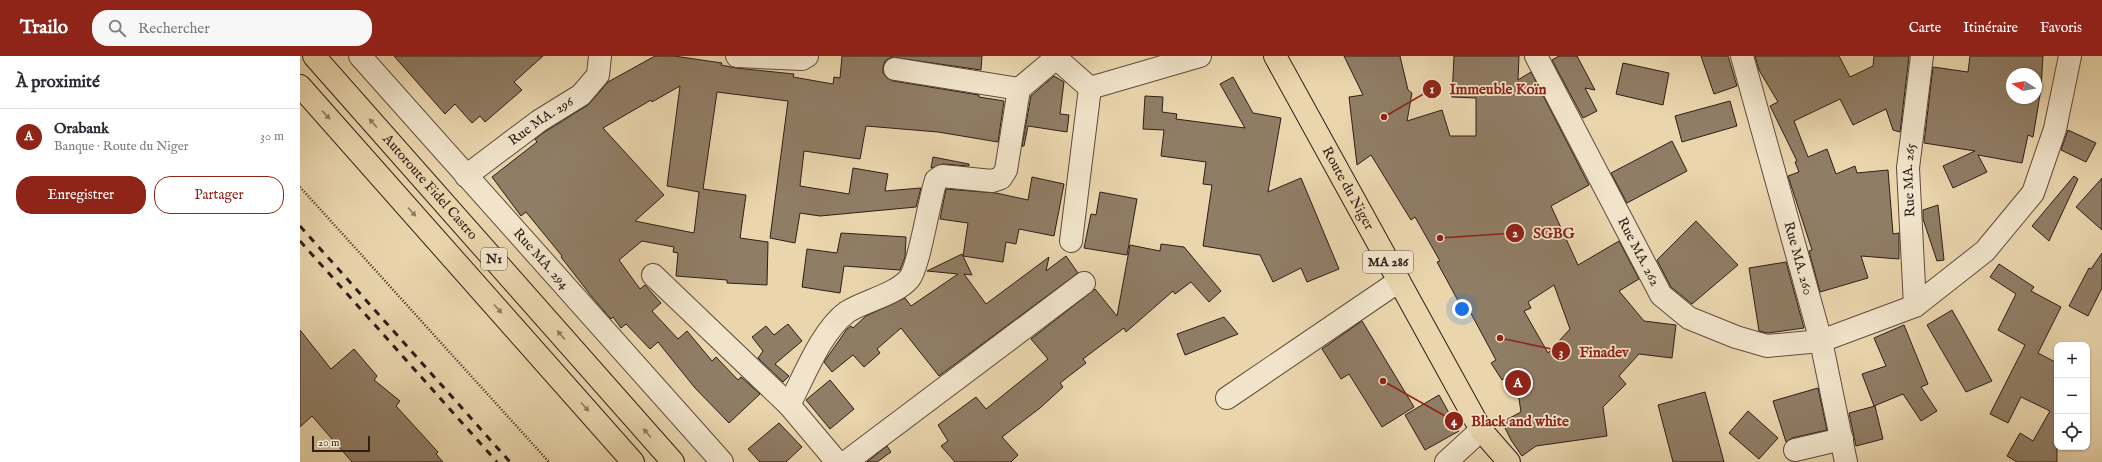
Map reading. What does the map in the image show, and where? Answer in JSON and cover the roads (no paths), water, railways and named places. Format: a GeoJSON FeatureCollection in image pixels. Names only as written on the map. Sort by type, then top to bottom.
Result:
{"type":"FeatureCollection","features":[{"type":"Feature","properties":{"kind":"main road","name":"Autoroute Fidel Castro"},"geometry":{"type":"LineString","coordinates":[[314,56],[673,462]]}},
{"type":"Feature","properties":{"kind":"main road","name":"Route du Niger"},"geometry":{"type":"LineString","coordinates":[[1275,56],[1481,430],[1509,462]]}},
{"type":"Feature","properties":{"kind":"main road","name":"N1"},"geometry":{"type":"LineString","coordinates":[[300,86],[633,462]]}},
{"type":"Feature","properties":{"kind":"street","name":"Rue MA. 294"},"geometry":{"type":"LineString","coordinates":[[360,56],[722,462]]}},
{"type":"Feature","properties":{"kind":"street","name":"Rue MA. 296"},"geometry":{"type":"LineString","coordinates":[[466,176],[539,121],[581,95],[598,75],[600,56]]}},
{"type":"Feature","properties":{"kind":"street"},"geometry":{"type":"LineString","coordinates":[[737,56],[802,59],[807,56]]}},
{"type":"Feature","properties":{"kind":"street"},"geometry":{"type":"LineString","coordinates":[[1090,88],[1200,56]]}},
{"type":"Feature","properties":{"kind":"street","name":"Rue MA. 262"},"geometry":{"type":"LineString","coordinates":[[1536,56],[1661,295],[1689,318],[1736,337],[1767,346],[1821,341],[1915,306],[1985,251],[2033,193],[2055,128],[2070,56]]}},
{"type":"Feature","properties":{"kind":"street","name":"Rue MA. 260"},"geometry":{"type":"LineString","coordinates":[[1742,56],[1821,341],[1846,462]]}},
{"type":"Feature","properties":{"kind":"street","name":"Rue MA. 265"},"geometry":{"type":"LineString","coordinates":[[1915,306],[1908,168],[1922,56]]}},
{"type":"Feature","properties":{"kind":"street"},"geometry":{"type":"LineString","coordinates":[[789,405],[831,329],[847,312],[887,293],[910,279],[916,261],[936,180],[942,176],[992,181],[1001,178],[1006,170],[1019,90],[1056,57],[1090,88]]}},
{"type":"Feature","properties":{"kind":"street"},"geometry":{"type":"LineString","coordinates":[[894,68],[1019,90]]}},
{"type":"Feature","properties":{"kind":"street"},"geometry":{"type":"LineString","coordinates":[[1071,241],[1090,88]]}},
{"type":"Feature","properties":{"kind":"street"},"geometry":{"type":"LineString","coordinates":[[653,275],[789,405],[837,462]]}},
{"type":"Feature","properties":{"kind":"street"},"geometry":{"type":"LineString","coordinates":[[1227,398],[1399,280]]}},
{"type":"Feature","properties":{"kind":"street"},"geometry":{"type":"LineString","coordinates":[[846,462],[1084,283]]}},
{"type":"Feature","properties":{"kind":"street"},"geometry":{"type":"LineString","coordinates":[[1446,462],[1481,430]]}},
{"type":"Feature","properties":{"kind":"street"},"geometry":{"type":"LineString","coordinates":[[1795,450],[1842,439]]}},
{"type":"Feature","properties":{"kind":"railway"},"geometry":{"type":"LineString","coordinates":[[300,226],[510,462]]}},
{"type":"Feature","properties":{"kind":"railway"},"geometry":{"type":"LineString","coordinates":[[300,241],[497,462]]}},
{"type":"Feature","properties":{"kind":"place","name":"Immeuble Koïn"},"geometry":{"type":"Point","coordinates":[1384,117]}},
{"type":"Feature","properties":{"kind":"place","name":"SGBG"},"geometry":{"type":"Point","coordinates":[1440,238]}},
{"type":"Feature","properties":{"kind":"place","name":"Finadev"},"geometry":{"type":"Point","coordinates":[1500,338]}},
{"type":"Feature","properties":{"kind":"place","name":"Black and white"},"geometry":{"type":"Point","coordinates":[1383,381]}},
{"type":"Feature","properties":{"kind":"place","name":"Orabank"},"geometry":{"type":"Point","coordinates":[1518,383]}}]}
